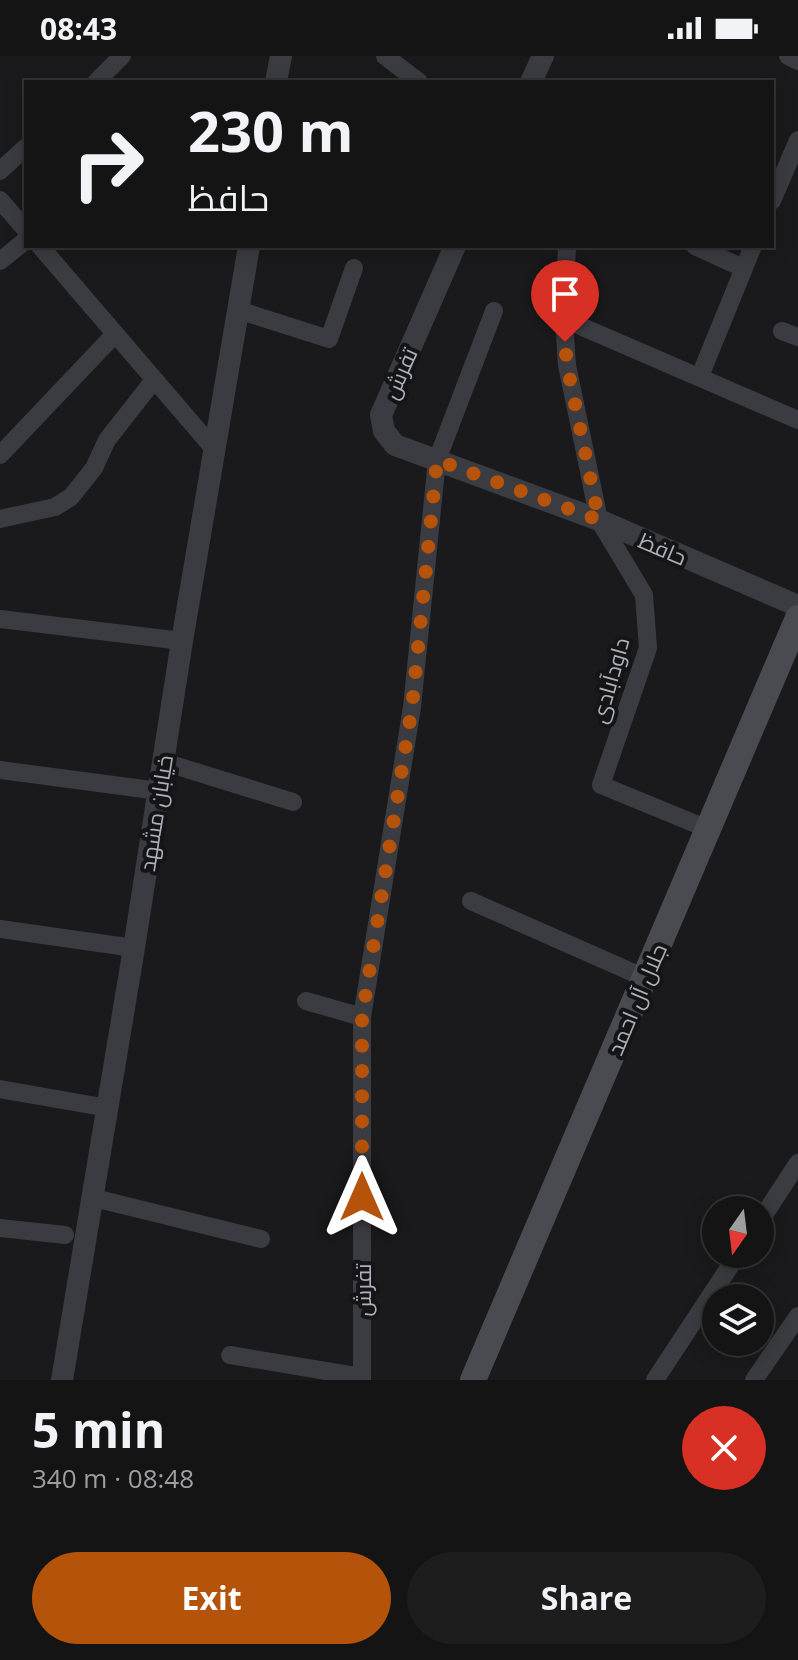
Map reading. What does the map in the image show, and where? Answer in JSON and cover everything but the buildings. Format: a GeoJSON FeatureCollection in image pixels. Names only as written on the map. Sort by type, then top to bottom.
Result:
{"type":"FeatureCollection","features":[{"type":"Feature","properties":{"kind":"main road","name":"جلال آل احمد"},"geometry":{"type":"LineString","coordinates":[[473,1380],[798,618]]}},
{"type":"Feature","properties":{"kind":"street"},"geometry":{"type":"LineString","coordinates":[[98,80],[122,56]]}},
{"type":"Feature","properties":{"kind":"street"},"geometry":{"type":"LineString","coordinates":[[276,80],[281,56]]}},
{"type":"Feature","properties":{"kind":"street"},"geometry":{"type":"LineString","coordinates":[[532,80],[543,56]]}},
{"type":"Feature","properties":{"kind":"street"},"geometry":{"type":"LineString","coordinates":[[788,56],[798,61]]}},
{"type":"Feature","properties":{"kind":"street"},"geometry":{"type":"LineString","coordinates":[[392,68],[415,80]]}},
{"type":"Feature","properties":{"kind":"street"},"geometry":{"type":"LineString","coordinates":[[774,196],[798,140]]}},
{"type":"Feature","properties":{"kind":"street"},"geometry":{"type":"LineString","coordinates":[[0,171],[24,149]]}},
{"type":"Feature","properties":{"kind":"street"},"geometry":{"type":"LineString","coordinates":[[0,200],[24,228]]}},
{"type":"Feature","properties":{"kind":"street"},"geometry":{"type":"LineString","coordinates":[[0,261],[24,242]]}},
{"type":"Feature","properties":{"kind":"street"},"geometry":{"type":"LineString","coordinates":[[42,248],[214,449]]}},
{"type":"Feature","properties":{"kind":"street","name":"خیابان مشهد"},"geometry":{"type":"LineString","coordinates":[[62,1380],[249,248]]}},
{"type":"Feature","properties":{"kind":"street","name":"تفرش"},"geometry":{"type":"LineString","coordinates":[[362,1379],[362,1017],[412,707],[437,460],[395,445],[384,431],[381,415],[454,248]]}},
{"type":"Feature","properties":{"kind":"street","name":"داودآبادی"},"geometry":{"type":"LineString","coordinates":[[567,248],[564,319],[567,365],[599,520],[644,595],[648,648],[601,785],[708,829]]}},
{"type":"Feature","properties":{"kind":"street"},"geometry":{"type":"LineString","coordinates":[[699,248],[743,268]]}},
{"type":"Feature","properties":{"kind":"street"},"geometry":{"type":"LineString","coordinates":[[700,376],[752,248]]}},
{"type":"Feature","properties":{"kind":"street"},"geometry":{"type":"LineString","coordinates":[[238,310],[329,339],[354,268]]}},
{"type":"Feature","properties":{"kind":"street"},"geometry":{"type":"LineString","coordinates":[[437,460],[494,311]]}},
{"type":"Feature","properties":{"kind":"street"},"geometry":{"type":"LineString","coordinates":[[564,319],[798,420]]}},
{"type":"Feature","properties":{"kind":"street"},"geometry":{"type":"LineString","coordinates":[[0,455],[115,334]]}},
{"type":"Feature","properties":{"kind":"street"},"geometry":{"type":"LineString","coordinates":[[0,519],[55,507],[71,497],[94,468],[107,440],[154,380]]}},
{"type":"Feature","properties":{"kind":"street","name":"حافظ"},"geometry":{"type":"LineString","coordinates":[[437,460],[599,520],[798,606]]}},
{"type":"Feature","properties":{"kind":"street"},"geometry":{"type":"LineString","coordinates":[[0,619],[182,641]]}},
{"type":"Feature","properties":{"kind":"street"},"geometry":{"type":"LineString","coordinates":[[164,762],[293,802]]}},
{"type":"Feature","properties":{"kind":"street"},"geometry":{"type":"LineString","coordinates":[[0,770],[159,791]]}},
{"type":"Feature","properties":{"kind":"street"},"geometry":{"type":"LineString","coordinates":[[471,901],[645,978]]}},
{"type":"Feature","properties":{"kind":"street"},"geometry":{"type":"LineString","coordinates":[[0,929],[134,948]]}},
{"type":"Feature","properties":{"kind":"street"},"geometry":{"type":"LineString","coordinates":[[306,1001],[362,1017]]}},
{"type":"Feature","properties":{"kind":"street"},"geometry":{"type":"LineString","coordinates":[[0,1089],[108,1108]]}},
{"type":"Feature","properties":{"kind":"street"},"geometry":{"type":"LineString","coordinates":[[774,1200],[798,1163]]}},
{"type":"Feature","properties":{"kind":"street"},"geometry":{"type":"LineString","coordinates":[[94,1198],[261,1239]]}},
{"type":"Feature","properties":{"kind":"street"},"geometry":{"type":"LineString","coordinates":[[0,1228],[65,1235]]}},
{"type":"Feature","properties":{"kind":"street"},"geometry":{"type":"LineString","coordinates":[[655,1380],[729,1268]]}},
{"type":"Feature","properties":{"kind":"street"},"geometry":{"type":"LineString","coordinates":[[754,1380],[798,1316]]}},
{"type":"Feature","properties":{"kind":"street"},"geometry":{"type":"LineString","coordinates":[[230,1355],[362,1379]]}},
{"type":"Feature","properties":{"kind":"route"},"geometry":{"type":"LineString","coordinates":[[362,1197],[362,1017],[412,707],[437,460],[599,520],[565,342]]}}]}
